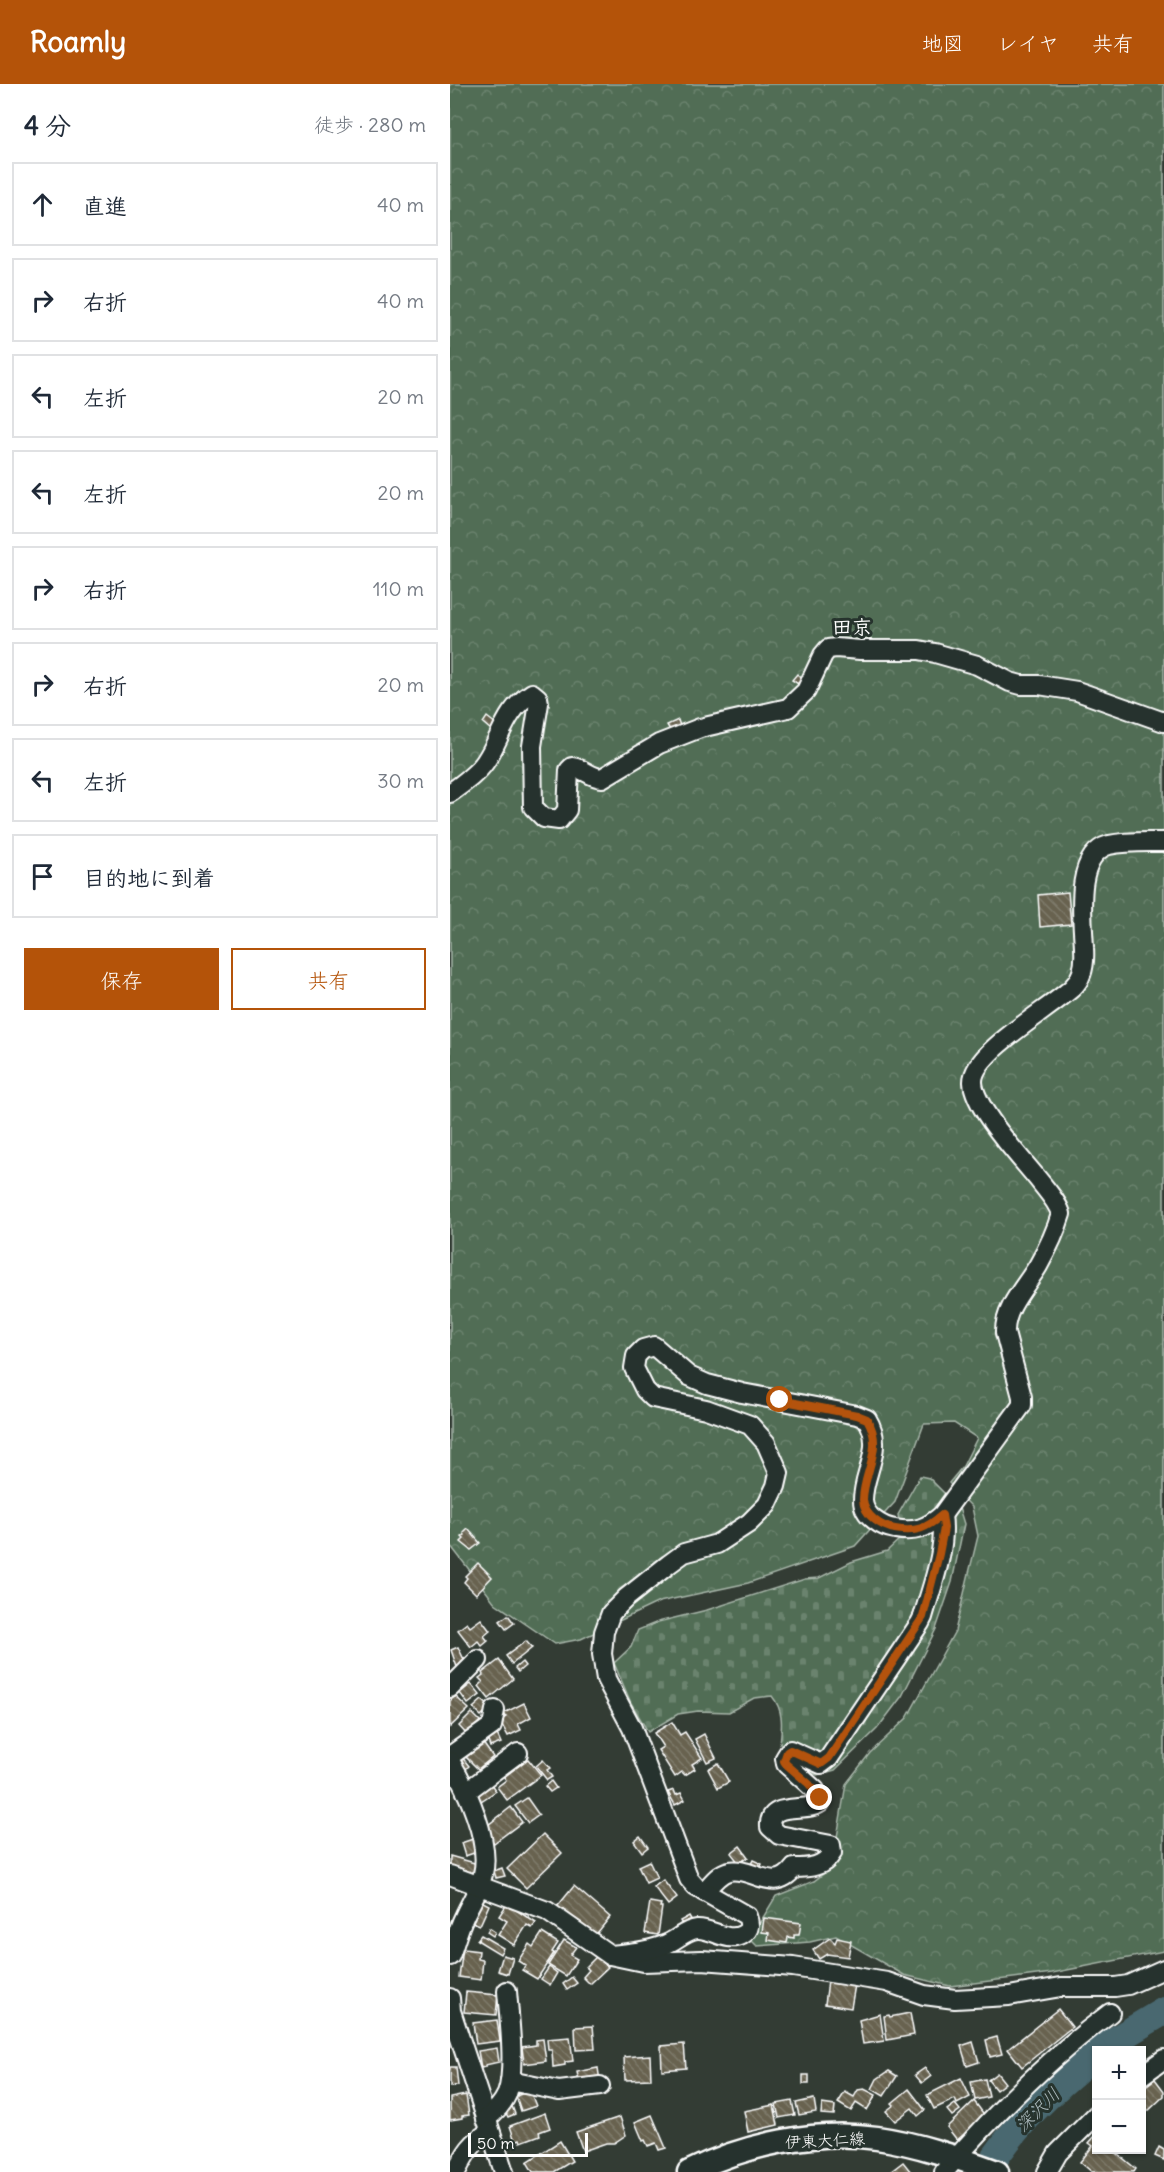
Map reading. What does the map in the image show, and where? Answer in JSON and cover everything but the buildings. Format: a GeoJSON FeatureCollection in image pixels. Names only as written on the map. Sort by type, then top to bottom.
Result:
{"type":"FeatureCollection","features":[{"type":"Feature","properties":{"kind":"main road","name":"伊東大仁線"},"geometry":{"type":"LineString","coordinates":[[689,2172],[736,2152],[765,2144],[825,2137],[876,2137],[926,2148],[955,2163],[997,2172]]}},
{"type":"Feature","properties":{"kind":"street"},"geometry":{"type":"LineString","coordinates":[[450,793],[485,762],[510,712],[532,693],[538,698],[539,703],[532,746],[533,807],[544,818],[559,820],[567,810],[569,770],[572,767],[579,768],[595,778],[602,778],[659,744],[700,728],[788,708],[806,691],[823,655],[828,649],[836,648],[935,652],[977,665],[1010,682],[1077,691],[1164,722]]}},
{"type":"Feature","properties":{"kind":"street"},"geometry":{"type":"LineString","coordinates":[[610,1955],[663,1946],[695,1929],[734,1938],[749,1929],[750,1923],[747,1916],[696,1887],[688,1879],[632,1728],[606,1679],[602,1654],[603,1632],[611,1613],[669,1564],[684,1553],[717,1544],[749,1523],[767,1505],[776,1486],[778,1473],[766,1443],[750,1425],[706,1409],[653,1398],[638,1381],[634,1368],[636,1356],[643,1349],[654,1346],[689,1376],[707,1384],[867,1419],[874,1434],[863,1501],[869,1515],[889,1528],[904,1531],[924,1529],[942,1515],[1022,1405],[1022,1397],[1005,1333],[1005,1324],[1008,1314],[1040,1264],[1061,1214],[1049,1193],[978,1100],[974,1088],[974,1072],[977,1065],[994,1048],[1078,981],[1084,961],[1083,884],[1085,870],[1092,859],[1107,846],[1164,842]]}},
{"type":"Feature","properties":{"kind":"street"},"geometry":{"type":"LineString","coordinates":[[704,1892],[720,1875],[729,1871],[738,1871],[762,1879],[780,1878],[790,1874],[794,1868],[818,1865],[829,1859],[832,1853],[831,1845],[779,1835],[770,1827],[773,1814],[782,1810],[816,1806],[821,1802],[815,1790],[786,1764],[785,1758],[790,1750],[821,1764],[829,1758],[920,1623],[937,1567],[944,1528],[942,1515]]}},
{"type":"Feature","properties":{"kind":"street"},"geometry":{"type":"LineString","coordinates":[[450,1688],[478,1660]]}},
{"type":"Feature","properties":{"kind":"street"},"geometry":{"type":"LineString","coordinates":[[450,1956],[463,1919],[479,1885],[485,1862],[482,1839],[466,1792],[450,1759],[492,1726],[495,1710]]}},
{"type":"Feature","properties":{"kind":"street"},"geometry":{"type":"LineString","coordinates":[[466,1792],[518,1754]]}},
{"type":"Feature","properties":{"kind":"street"},"geometry":{"type":"LineString","coordinates":[[450,1875],[547,1911],[610,1955],[643,1962],[702,1960],[793,1967],[887,1982],[924,1995],[955,1999],[1009,1996],[1061,1987],[1115,1987],[1128,1985],[1164,1969]]}},
{"type":"Feature","properties":{"kind":"street"},"geometry":{"type":"LineString","coordinates":[[456,2172],[469,2148],[482,2136],[488,2126],[506,2095],[510,2081],[507,1991]]}},
{"type":"Feature","properties":{"kind":"street"},"geometry":{"type":"LineString","coordinates":[[450,1998],[458,2056],[488,2126],[504,2172]]}},
{"type":"Feature","properties":{"kind":"street"},"geometry":{"type":"LineString","coordinates":[[955,2163],[1044,2066],[1110,2013]]}},
{"type":"Feature","properties":{"kind":"street"},"geometry":{"type":"LineString","coordinates":[[1146,2072],[1164,2059]]}},
{"type":"Feature","properties":{"kind":"street"},"geometry":{"type":"LineString","coordinates":[[510,2081],[559,2091],[600,2086]]}},
{"type":"Feature","properties":{"kind":"street"},"geometry":{"type":"LineString","coordinates":[[1047,2172],[1058,2153],[1092,2119]]}},
{"type":"Feature","properties":{"kind":"green space"},"geometry":{"type":"Polygon","coordinates":[[[450,84],[1164,84],[1164,1951],[1052,1973],[950,1986],[904,1975],[836,1936],[810,1942],[757,1946],[750,1939],[776,1896],[814,1881],[832,1867],[846,1784],[870,1753],[907,1718],[955,1631],[978,1536],[972,1507],[949,1483],[963,1466],[977,1438],[954,1423],[924,1424],[895,1502],[855,1546],[748,1583],[659,1602],[581,1639],[555,1644],[495,1603],[450,1545],[450,84]]]}},
{"type":"Feature","properties":{"kind":"green space"},"geometry":{"type":"Polygon","coordinates":[[[920,1476],[929,1478],[959,1508],[964,1524],[952,1582],[936,1629],[902,1696],[877,1729],[835,1770],[817,1775],[801,1769],[780,1744],[782,1725],[779,1707],[772,1696],[754,1698],[729,1712],[698,1711],[678,1714],[648,1732],[631,1703],[614,1663],[631,1647],[638,1630],[658,1622],[707,1610],[805,1579],[819,1578],[851,1562],[887,1551],[902,1537],[898,1515],[920,1476]]]}},
{"type":"Feature","properties":{"kind":"waterway","name":"深沢川"},"geometry":{"type":"LineString","coordinates":[[1107,2046],[1164,2011]]}},
{"type":"Feature","properties":{"kind":"waterway","name":"深沢川"},"geometry":{"type":"LineString","coordinates":[[986,2172],[1022,2123],[1065,2080],[1092,2057]]}},
{"type":"Feature","properties":{"kind":"district","name":"田京"},"geometry":{"type":"Point","coordinates":[852,627]}},
{"type":"Feature","properties":{"kind":"route"},"geometry":{"type":"LineString","coordinates":[[780,1400],[867,1419],[874,1434],[863,1501],[869,1515],[889,1528],[904,1531],[924,1529],[942,1515],[944,1528],[937,1567],[923,1617],[829,1758],[821,1764],[790,1750],[787,1752],[784,1761],[786,1764],[809,1784],[820,1798]]}}]}
